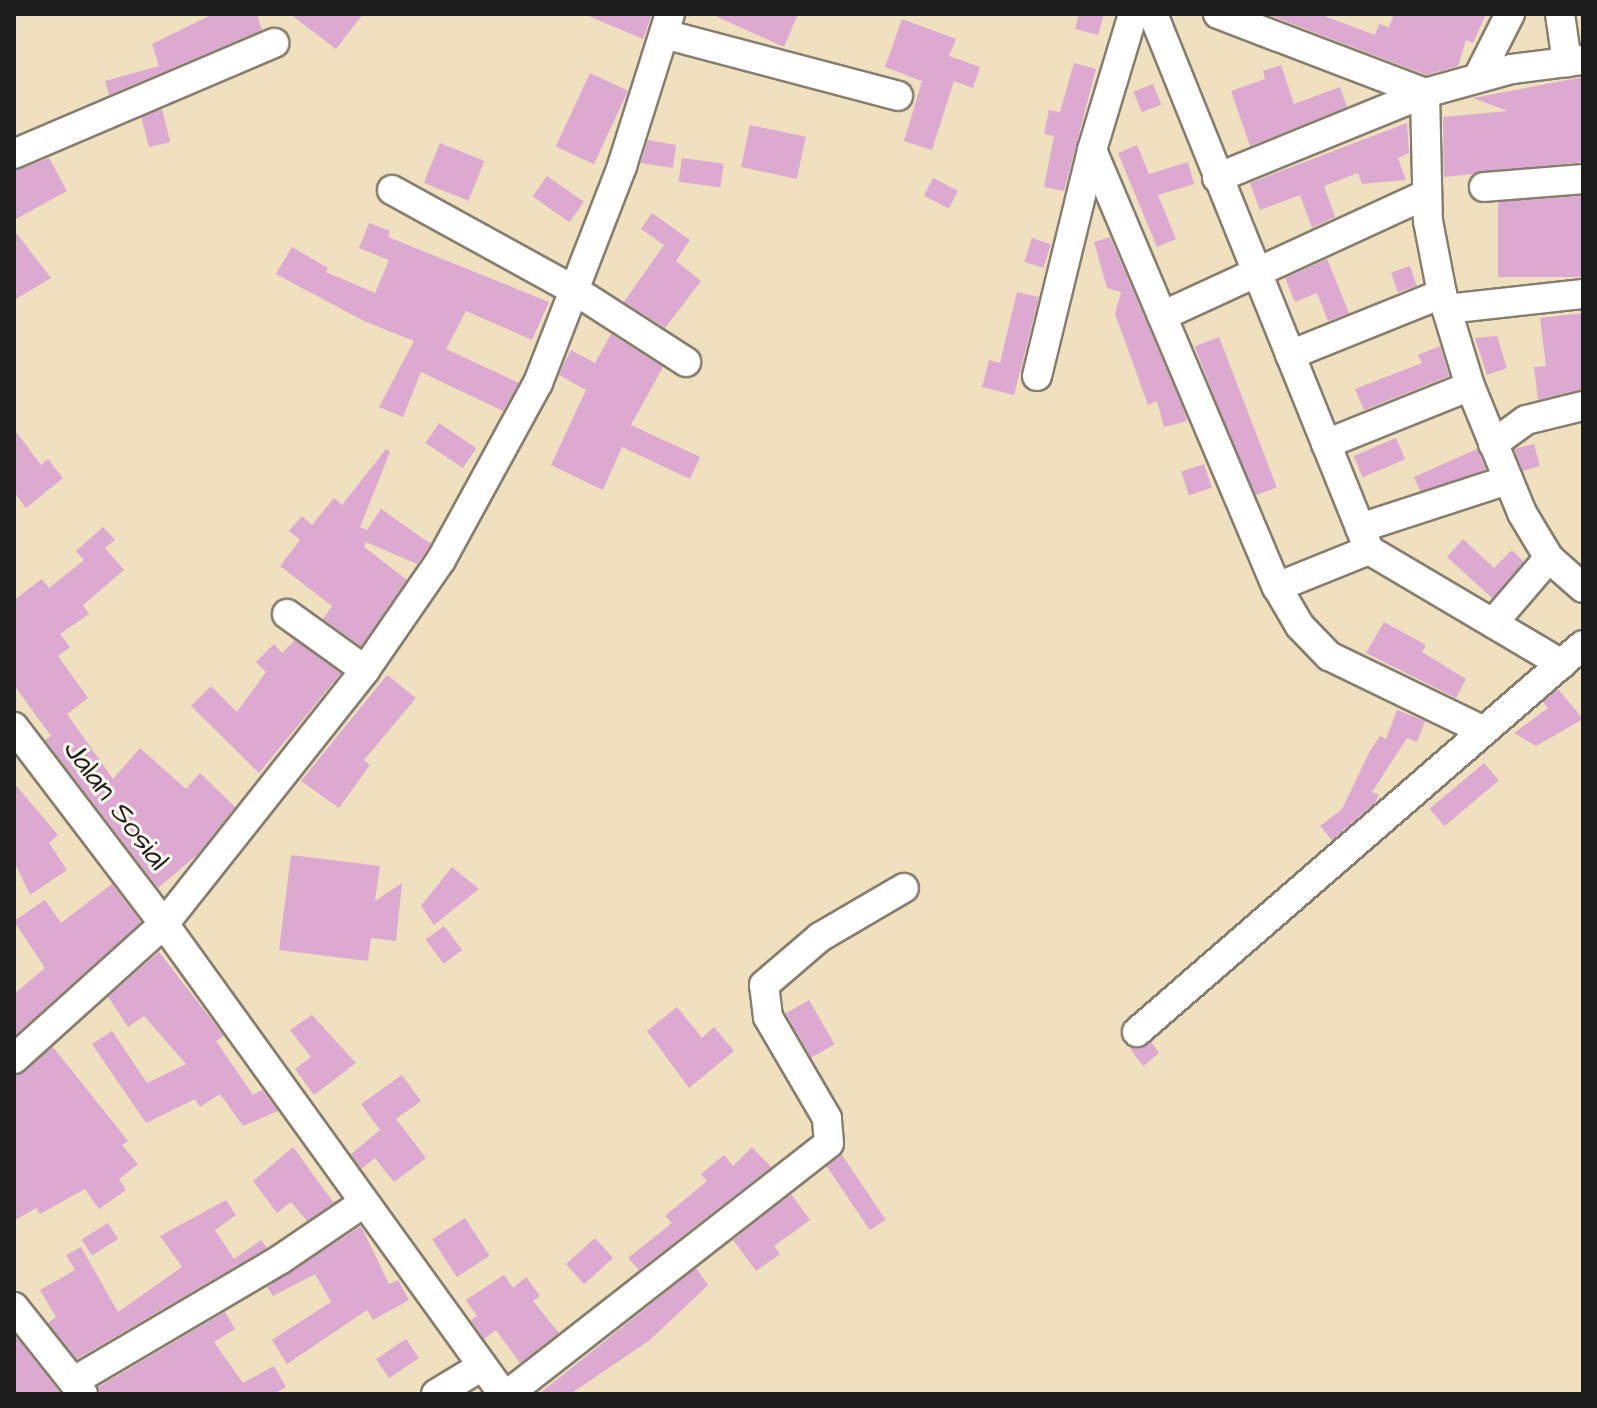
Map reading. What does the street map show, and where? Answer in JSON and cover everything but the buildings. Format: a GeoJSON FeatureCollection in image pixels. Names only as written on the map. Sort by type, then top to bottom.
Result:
{"type":"FeatureCollection","features":[{"type":"Feature","properties":{"kind":"street"},"geometry":{"type":"LineString","coordinates":[[1037,376],[1092,150],[1133,14]]}},
{"type":"Feature","properties":{"kind":"street"},"geometry":{"type":"LineString","coordinates":[[1153,14],[1365,539],[1562,664]]}},
{"type":"Feature","properties":{"kind":"street"},"geometry":{"type":"LineString","coordinates":[[1218,14],[1425,93]]}},
{"type":"Feature","properties":{"kind":"street"},"geometry":{"type":"LineString","coordinates":[[1478,77],[1510,14]]}},
{"type":"Feature","properties":{"kind":"street"},"geometry":{"type":"LineString","coordinates":[[1217,178],[1425,93],[1478,77],[1575,61],[1560,14]]}},
{"type":"Feature","properties":{"kind":"street"},"geometry":{"type":"LineString","coordinates":[[14,1059],[164,924],[365,670],[441,560],[506,451],[576,291],[667,24],[898,96]]}},
{"type":"Feature","properties":{"kind":"street"},"geometry":{"type":"LineString","coordinates":[[14,154],[274,43]]}},
{"type":"Feature","properties":{"kind":"street"},"geometry":{"type":"LineString","coordinates":[[1425,93],[1425,195],[1444,302],[1470,386],[1508,480],[1549,558],[1583,588]]}},
{"type":"Feature","properties":{"kind":"street"},"geometry":{"type":"LineString","coordinates":[[1092,150],[1277,587],[1300,626],[1329,656],[1484,731]]}},
{"type":"Feature","properties":{"kind":"street"},"geometry":{"type":"LineString","coordinates":[[1484,187],[1583,179]]}},
{"type":"Feature","properties":{"kind":"street"},"geometry":{"type":"LineString","coordinates":[[392,190],[576,291],[686,362]]}},
{"type":"Feature","properties":{"kind":"street"},"geometry":{"type":"LineString","coordinates":[[1162,316],[1255,269],[1425,195]]}},
{"type":"Feature","properties":{"kind":"street"},"geometry":{"type":"LineString","coordinates":[[1290,355],[1444,302],[1583,294]]}},
{"type":"Feature","properties":{"kind":"street"},"geometry":{"type":"LineString","coordinates":[[1326,444],[1470,386]]}},
{"type":"Feature","properties":{"kind":"street"},"geometry":{"type":"LineString","coordinates":[[1493,444],[1526,420],[1583,406]]}},
{"type":"Feature","properties":{"kind":"street"},"geometry":{"type":"LineString","coordinates":[[1277,587],[1365,539],[1508,480]]}},
{"type":"Feature","properties":{"kind":"street"},"geometry":{"type":"LineString","coordinates":[[1493,623],[1549,558]]}},
{"type":"Feature","properties":{"kind":"street"},"geometry":{"type":"LineString","coordinates":[[287,614],[365,670]]}},
{"type":"Feature","properties":{"kind":"street"},"geometry":{"type":"LineString","coordinates":[[1137,1032],[1583,645]]}},
{"type":"Feature","properties":{"kind":"street","name":"Jalan Sosial"},"geometry":{"type":"LineString","coordinates":[[14,727],[164,924],[362,1204],[506,1394]]}},
{"type":"Feature","properties":{"kind":"street"},"geometry":{"type":"LineString","coordinates":[[506,1394],[829,1143],[827,1118],[768,1017],[764,985],[820,937],[904,888]]}},
{"type":"Feature","properties":{"kind":"street"},"geometry":{"type":"LineString","coordinates":[[14,1307],[79,1388],[362,1204]]}},
{"type":"Feature","properties":{"kind":"street"},"geometry":{"type":"LineString","coordinates":[[436,1394],[482,1366]]}}]}
